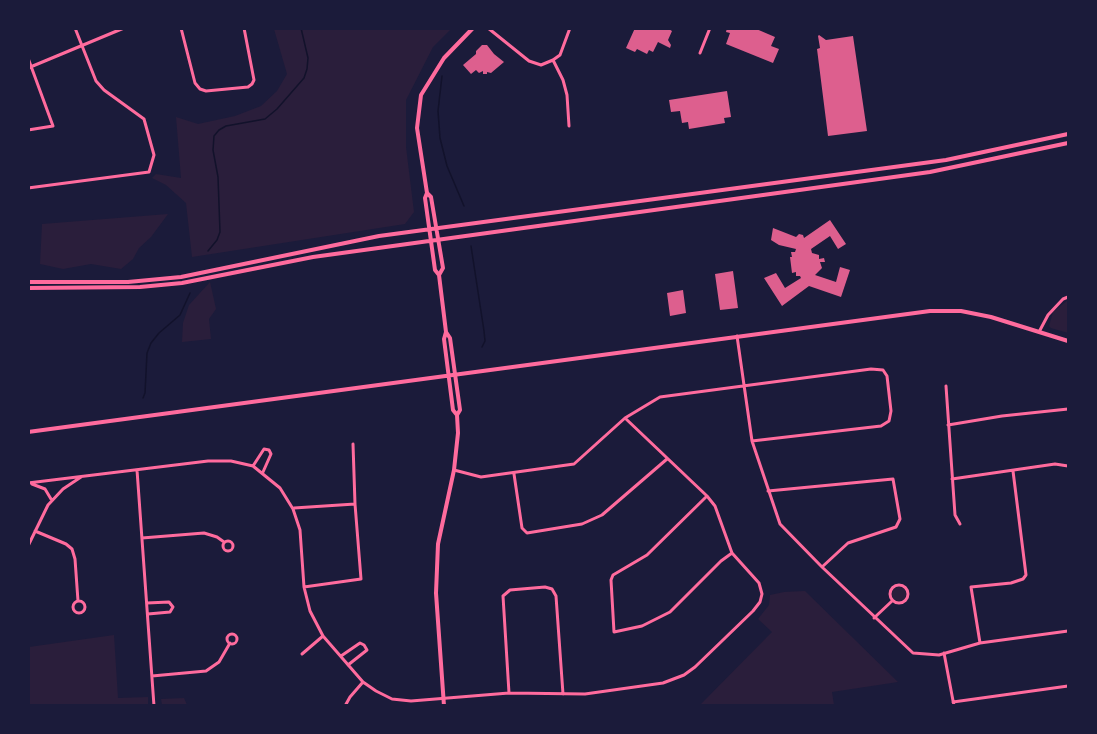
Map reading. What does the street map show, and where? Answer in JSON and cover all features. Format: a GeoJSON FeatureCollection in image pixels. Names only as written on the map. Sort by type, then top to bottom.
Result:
{"type":"FeatureCollection","features":[{"type":"Feature","properties":{"kind":"main road"},"geometry":{"type":"LineString","coordinates":[[439,275],[443,268],[431,197],[427,193],[417,128],[417,111],[421,95],[444,58],[473,28]]}},
{"type":"Feature","properties":{"kind":"main road"},"geometry":{"type":"LineString","coordinates":[[28,282],[128,282],[181,277],[379,236],[946,160],[1068,134]]}},
{"type":"Feature","properties":{"kind":"main road"},"geometry":{"type":"LineString","coordinates":[[28,288],[140,287],[182,283],[313,257],[918,173],[1068,143]]}},
{"type":"Feature","properties":{"kind":"main road"},"geometry":{"type":"LineString","coordinates":[[427,193],[424,198],[435,270],[439,275],[453,410],[457,415]]}},
{"type":"Feature","properties":{"kind":"main road"},"geometry":{"type":"LineString","coordinates":[[28,432],[930,310],[961,311],[998,319],[1068,341]]}},
{"type":"Feature","properties":{"kind":"main road"},"geometry":{"type":"LineString","coordinates":[[444,705],[436,593],[438,544],[454,470],[458,433],[457,415],[460,410],[450,338],[446,332]]}},
{"type":"Feature","properties":{"kind":"street"},"geometry":{"type":"LineString","coordinates":[[28,188],[149,172],[154,155],[144,119],[104,90],[96,81],[75,28]]}},
{"type":"Feature","properties":{"kind":"street"},"geometry":{"type":"LineString","coordinates":[[30,67],[124,28]]}},
{"type":"Feature","properties":{"kind":"street"},"geometry":{"type":"LineString","coordinates":[[181,28],[195,83],[200,89],[206,91],[248,87],[252,84],[254,80],[244,28]]}},
{"type":"Feature","properties":{"kind":"street"},"geometry":{"type":"LineString","coordinates":[[488,28],[529,61],[541,64],[554,60],[560,55],[570,28]]}},
{"type":"Feature","properties":{"kind":"street"},"geometry":{"type":"LineString","coordinates":[[700,53],[710,28]]}},
{"type":"Feature","properties":{"kind":"street"},"geometry":{"type":"LineString","coordinates":[[28,58],[53,126],[28,130]]}},
{"type":"Feature","properties":{"kind":"street"},"geometry":{"type":"LineString","coordinates":[[554,60],[567,95],[569,126]]}},
{"type":"Feature","properties":{"kind":"street"},"geometry":{"type":"LineString","coordinates":[[1039,332],[1047,315],[1068,297]]}},
{"type":"Feature","properties":{"kind":"street"},"geometry":{"type":"LineString","coordinates":[[737,336],[752,441],[780,524],[874,618],[913,653],[944,653],[980,643],[1068,631]]}},
{"type":"Feature","properties":{"kind":"street"},"geometry":{"type":"LineString","coordinates":[[454,470],[482,477],[574,464],[625,418],[660,397],[871,369],[883,370],[887,376],[891,411],[889,421],[881,426],[752,441]]}},
{"type":"Feature","properties":{"kind":"street"},"geometry":{"type":"LineString","coordinates":[[946,386],[955,515],[960,524]]}},
{"type":"Feature","properties":{"kind":"street"},"geometry":{"type":"LineString","coordinates":[[948,425],[1068,409]]}},
{"type":"Feature","properties":{"kind":"street"},"geometry":{"type":"LineString","coordinates":[[29,483],[208,461],[253,466],[280,488],[293,508],[300,530],[304,587],[310,611],[323,636],[363,682],[376,692],[392,699],[411,700],[509,693],[585,694],[663,683],[684,675],[753,611],[761,598],[761,587],[732,553],[715,506],[625,418]]}},
{"type":"Feature","properties":{"kind":"street"},"geometry":{"type":"LineString","coordinates":[[304,587],[361,579],[353,444]]}},
{"type":"Feature","properties":{"kind":"street"},"geometry":{"type":"LineString","coordinates":[[253,466],[264,449],[269,450],[271,454],[263,472]]}},
{"type":"Feature","properties":{"kind":"street"},"geometry":{"type":"LineString","coordinates":[[514,474],[522,528],[527,533],[582,524],[602,515],[667,459]]}},
{"type":"Feature","properties":{"kind":"street"},"geometry":{"type":"LineString","coordinates":[[952,479],[1055,464],[1068,466]]}},
{"type":"Feature","properties":{"kind":"street"},"geometry":{"type":"LineString","coordinates":[[137,470],[154,705]]}},
{"type":"Feature","properties":{"kind":"street"},"geometry":{"type":"LineString","coordinates":[[980,643],[971,587],[1011,583],[1019,581],[1026,575],[1013,471]]}},
{"type":"Feature","properties":{"kind":"street"},"geometry":{"type":"LineString","coordinates":[[28,546],[51,500],[83,476]]}},
{"type":"Feature","properties":{"kind":"street"},"geometry":{"type":"LineString","coordinates":[[768,491],[893,479],[900,519],[896,527],[848,543],[822,567]]}},
{"type":"Feature","properties":{"kind":"street"},"geometry":{"type":"LineString","coordinates":[[29,483],[45,489],[51,500]]}},
{"type":"Feature","properties":{"kind":"street"},"geometry":{"type":"LineString","coordinates":[[707,496],[647,555],[613,575],[611,580],[614,632],[642,626],[670,612],[732,553]]}},
{"type":"Feature","properties":{"kind":"street"},"geometry":{"type":"LineString","coordinates":[[293,508],[355,504]]}},
{"type":"Feature","properties":{"kind":"street"},"geometry":{"type":"LineString","coordinates":[[35,531],[66,544],[72,549],[75,559],[78,601]]}},
{"type":"Feature","properties":{"kind":"street"},"geometry":{"type":"LineString","coordinates":[[142,538],[204,533],[224,542]]}},
{"type":"Feature","properties":{"kind":"street"},"geometry":{"type":"LineString","coordinates":[[899,585],[904,587],[908,594],[905,600],[901,602],[893,600],[890,592],[893,587],[899,585]]}},
{"type":"Feature","properties":{"kind":"street"},"geometry":{"type":"LineString","coordinates":[[509,693],[503,596],[510,590],[545,587],[552,589],[556,596],[563,694]]}},
{"type":"Feature","properties":{"kind":"street"},"geometry":{"type":"LineString","coordinates":[[874,618],[893,600]]}},
{"type":"Feature","properties":{"kind":"street"},"geometry":{"type":"LineString","coordinates":[[147,603],[169,602],[173,607],[170,612],[148,614]]}},
{"type":"Feature","properties":{"kind":"street"},"geometry":{"type":"LineString","coordinates":[[302,654],[323,636]]}},
{"type":"Feature","properties":{"kind":"street"},"geometry":{"type":"LineString","coordinates":[[152,676],[206,671],[219,662],[230,643]]}},
{"type":"Feature","properties":{"kind":"street"},"geometry":{"type":"LineString","coordinates":[[341,656],[360,643],[364,645],[367,650],[348,665]]}},
{"type":"Feature","properties":{"kind":"street"},"geometry":{"type":"LineString","coordinates":[[944,653],[953,704],[1068,686]]}},
{"type":"Feature","properties":{"kind":"street"},"geometry":{"type":"LineString","coordinates":[[345,705],[363,682]]}},
{"type":"Feature","properties":{"kind":"shaded area"},"geometry":{"type":"Polygon","coordinates":[[[274,29],[451,29],[433,47],[406,100],[406,147],[414,212],[405,224],[192,257],[186,203],[166,185],[152,178],[156,174],[181,178],[176,117],[198,124],[235,116],[261,106],[277,91],[287,74],[274,29]]]}},
{"type":"Feature","properties":{"kind":"shaded area"},"geometry":{"type":"Polygon","coordinates":[[[168,214],[151,237],[139,248],[133,259],[121,269],[91,264],[63,269],[40,264],[42,224],[168,214]]]}},
{"type":"Feature","properties":{"kind":"shaded area"},"geometry":{"type":"Polygon","coordinates":[[[210,282],[216,309],[209,319],[211,339],[182,342],[183,323],[189,305],[210,282]]]}},
{"type":"Feature","properties":{"kind":"shaded area"},"geometry":{"type":"Polygon","coordinates":[[[1068,300],[1068,333],[1049,326],[1053,312],[1068,300]]]}},
{"type":"Feature","properties":{"kind":"shaded area"},"geometry":{"type":"Polygon","coordinates":[[[899,587],[904,589],[906,594],[904,599],[899,601],[894,599],[892,594],[894,589],[899,587]]]}},
{"type":"Feature","properties":{"kind":"shaded area"},"geometry":{"type":"Polygon","coordinates":[[[805,591],[898,682],[832,692],[834,705],[700,705],[772,632],[758,619],[769,605],[770,595],[805,591]]]}},
{"type":"Feature","properties":{"kind":"shaded area"},"geometry":{"type":"Polygon","coordinates":[[[114,635],[118,698],[148,697],[148,705],[29,705],[29,647],[114,635]]]}},
{"type":"Feature","properties":{"kind":"shaded area"},"geometry":{"type":"Polygon","coordinates":[[[184,698],[187,705],[162,705],[161,699],[184,698]]]}},
{"type":"Feature","properties":{"kind":"building"},"geometry":{"type":"Polygon","coordinates":[[[635,28],[667,28],[672,31],[668,40],[670,48],[658,42],[653,52],[649,50],[647,54],[637,49],[635,52],[626,48],[635,28]]]}},
{"type":"Feature","properties":{"kind":"building"},"geometry":{"type":"Polygon","coordinates":[[[727,28],[754,28],[775,37],[771,46],[779,49],[773,63],[726,44],[730,33],[726,32],[727,28]]]}},
{"type":"Feature","properties":{"kind":"building"},"geometry":{"type":"Polygon","coordinates":[[[819,35],[826,40],[853,36],[867,131],[828,136],[817,49],[820,48],[819,35]]]}},
{"type":"Feature","properties":{"kind":"building"},"geometry":{"type":"Polygon","coordinates":[[[482,45],[487,45],[504,62],[491,73],[483,74],[483,71],[479,73],[476,70],[471,74],[463,65],[476,54],[482,45]]]}},
{"type":"Feature","properties":{"kind":"building"},"geometry":{"type":"Polygon","coordinates":[[[727,91],[731,117],[724,118],[725,123],[689,129],[688,122],[682,123],[680,111],[671,112],[669,100],[727,91]]]}},
{"type":"Feature","properties":{"kind":"building"},"geometry":{"type":"Polygon","coordinates":[[[830,220],[846,244],[838,249],[830,236],[811,249],[812,253],[819,255],[819,259],[824,258],[825,262],[820,262],[822,268],[815,275],[836,282],[840,267],[850,270],[841,297],[809,286],[782,306],[764,278],[776,273],[785,288],[801,278],[796,276],[796,272],[792,273],[790,257],[792,257],[791,252],[795,252],[796,249],[779,245],[771,240],[773,228],[796,237],[799,234],[803,235],[804,238],[830,220]]]}},
{"type":"Feature","properties":{"kind":"building"},"geometry":{"type":"Polygon","coordinates":[[[733,271],[738,308],[720,310],[715,274],[733,271]]]}},
{"type":"Feature","properties":{"kind":"building"},"geometry":{"type":"Polygon","coordinates":[[[683,290],[686,313],[670,316],[667,293],[683,290]]]}},
{"type":"Feature","properties":{"kind":"waterway"},"geometry":{"type":"LineString","coordinates":[[208,251],[220,232],[218,177],[213,150],[214,136],[226,126],[265,119],[277,109],[304,78],[308,58],[301,28]]}},
{"type":"Feature","properties":{"kind":"waterway"},"geometry":{"type":"LineString","coordinates":[[442,76],[438,111],[440,138],[447,166],[464,206]]}},
{"type":"Feature","properties":{"kind":"waterway"},"geometry":{"type":"LineString","coordinates":[[471,246],[484,331],[485,341],[482,347]]}},
{"type":"Feature","properties":{"kind":"waterway"},"geometry":{"type":"LineString","coordinates":[[143,398],[147,353],[151,343],[180,315],[190,293]]}}]}
